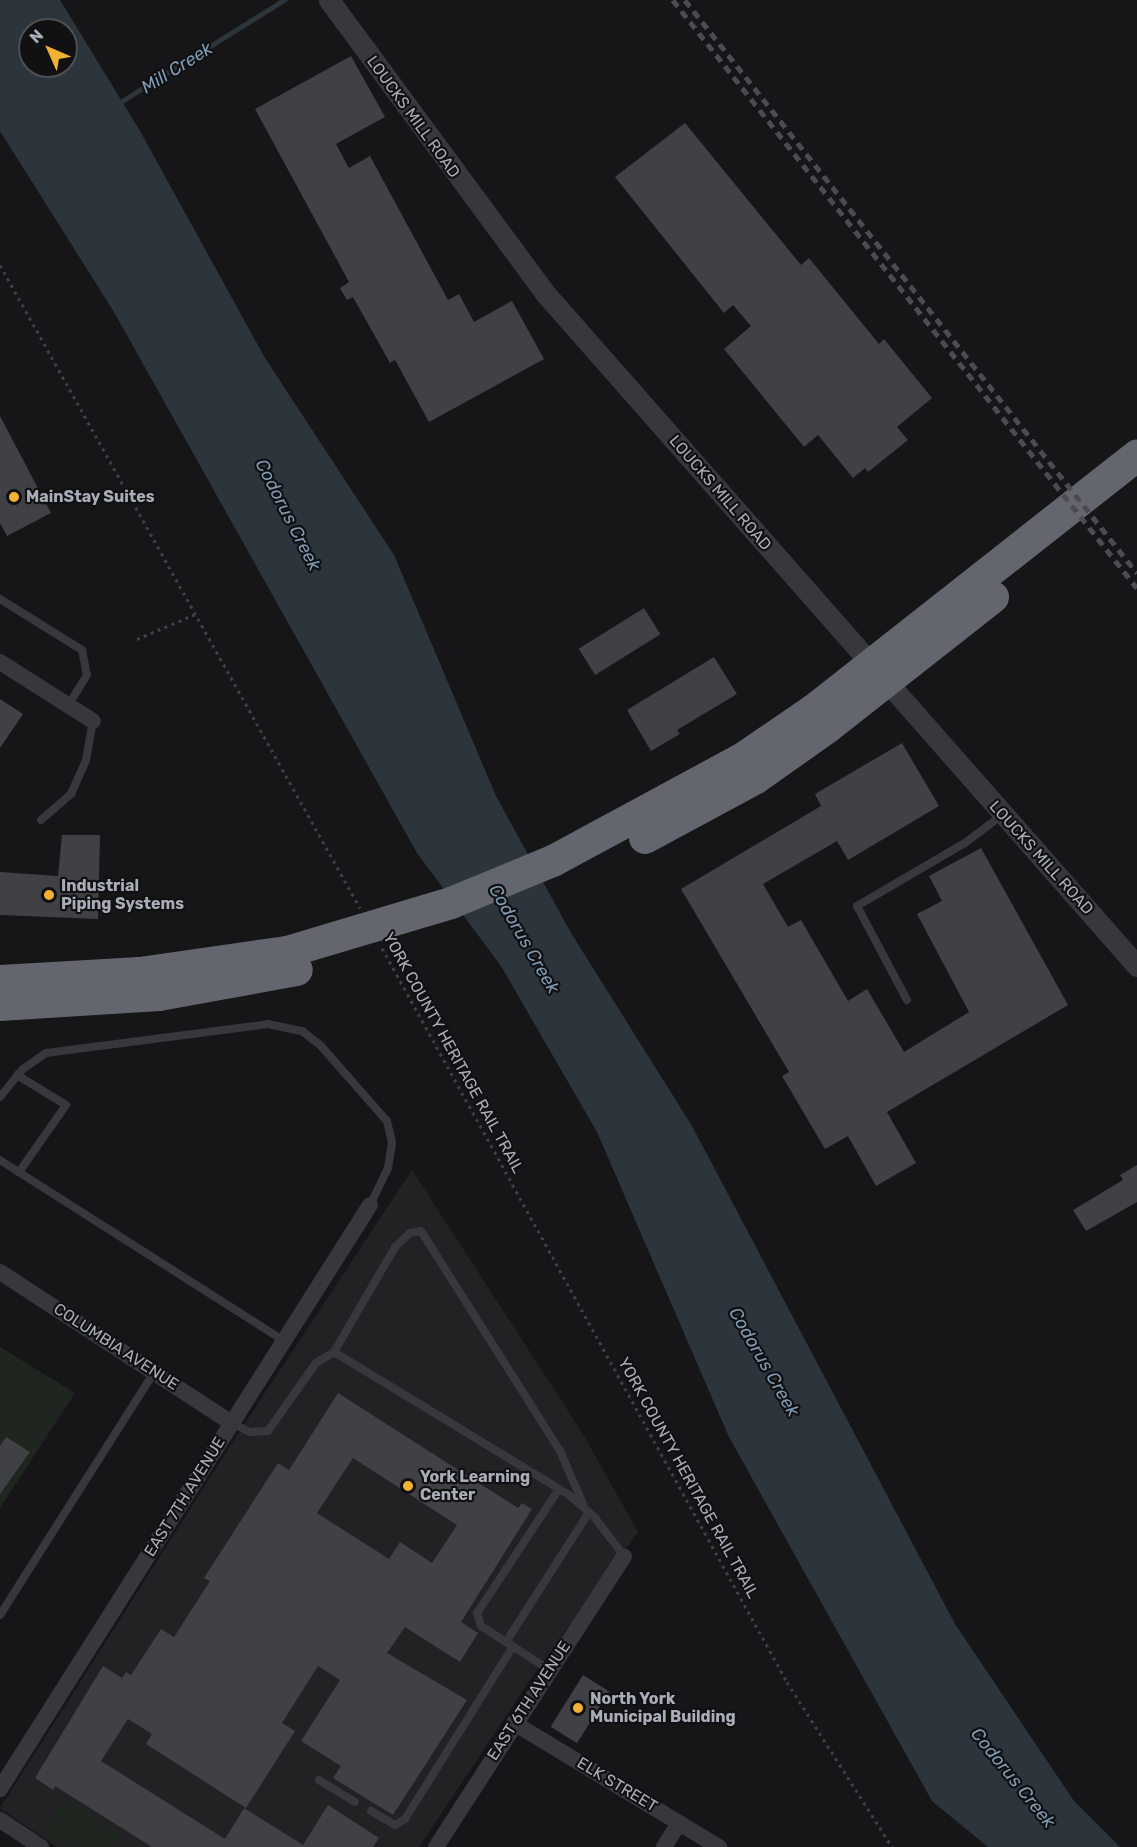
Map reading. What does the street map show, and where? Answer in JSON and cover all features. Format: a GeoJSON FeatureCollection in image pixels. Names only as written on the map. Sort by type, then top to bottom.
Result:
{"type":"FeatureCollection","features":[{"type":"Feature","properties":{"kind":"highway"},"geometry":{"type":"LineString","coordinates":[[0,1005],[159,995],[289,962],[458,924],[569,877],[663,816],[756,778],[821,718],[1023,558],[1137,456]]}},
{"type":"Feature","properties":{"kind":"highway"},"geometry":{"type":"LineString","coordinates":[[1023,558],[1137,482]]}},
{"type":"Feature","properties":{"kind":"highway"},"geometry":{"type":"LineString","coordinates":[[0,981],[289,962]]}},
{"type":"Feature","properties":{"kind":"street","name":"LOUCKS MILL ROAD"},"geometry":{"type":"LineString","coordinates":[[329,0],[544,292],[1137,966]]}},
{"type":"Feature","properties":{"kind":"street"},"geometry":{"type":"LineString","coordinates":[[0,662],[93,721]]}},
{"type":"Feature","properties":{"kind":"street","name":"EAST 7TH AVENUE"},"geometry":{"type":"LineString","coordinates":[[0,1789],[370,1205]]}},
{"type":"Feature","properties":{"kind":"street","name":"COLUMBIA AVENUE"},"geometry":{"type":"LineString","coordinates":[[0,1272],[232,1423]]}},
{"type":"Feature","properties":{"kind":"street","name":"EAST 6TH AVENUE"},"geometry":{"type":"LineString","coordinates":[[436,1847],[548,1669],[624,1556]]}},
{"type":"Feature","properties":{"kind":"street","name":"ELK STREET"},"geometry":{"type":"LineString","coordinates":[[514,1723],[719,1847]]}},
{"type":"Feature","properties":{"kind":"street"},"geometry":{"type":"LineString","coordinates":[[0,1820],[41,1847]]}},
{"type":"Feature","properties":{"kind":"street"},"geometry":{"type":"LineString","coordinates":[[664,1847],[679,1823]]}},
{"type":"Feature","properties":{"kind":"lane"},"geometry":{"type":"LineString","coordinates":[[0,599],[82,650],[87,675],[68,705]]}},
{"type":"Feature","properties":{"kind":"lane"},"geometry":{"type":"LineString","coordinates":[[41,820],[71,794],[86,760],[93,721]]}},
{"type":"Feature","properties":{"kind":"lane"},"geometry":{"type":"LineString","coordinates":[[907,1000],[857,906],[965,843],[1002,814]]}},
{"type":"Feature","properties":{"kind":"lane"},"geometry":{"type":"LineString","coordinates":[[0,1096],[17,1075],[46,1053],[268,1024],[302,1030],[321,1046],[387,1121],[392,1143],[388,1168],[370,1205]]}},
{"type":"Feature","properties":{"kind":"lane"},"geometry":{"type":"LineString","coordinates":[[17,1075],[66,1105],[19,1172]]}},
{"type":"Feature","properties":{"kind":"lane"},"geometry":{"type":"LineString","coordinates":[[0,1160],[284,1341]]}},
{"type":"Feature","properties":{"kind":"lane"},"geometry":{"type":"LineString","coordinates":[[232,1423],[250,1432],[268,1431],[316,1363],[334,1353],[395,1247],[410,1233],[421,1232],[560,1452],[586,1509],[624,1556]]}},
{"type":"Feature","properties":{"kind":"lane"},"geometry":{"type":"LineString","coordinates":[[334,1353],[559,1489],[586,1509]]}},
{"type":"Feature","properties":{"kind":"lane"},"geometry":{"type":"LineString","coordinates":[[0,1615],[154,1372]]}},
{"type":"Feature","properties":{"kind":"lane"},"geometry":{"type":"LineString","coordinates":[[548,1669],[481,1626],[478,1608],[559,1489]]}},
{"type":"Feature","properties":{"kind":"lane"},"geometry":{"type":"LineString","coordinates":[[371,1812],[395,1825],[405,1819],[510,1644],[586,1509]]}},
{"type":"Feature","properties":{"kind":"lane"},"geometry":{"type":"LineString","coordinates":[[319,1780],[355,1802]]}},
{"type":"Feature","properties":{"kind":"path"},"geometry":{"type":"LineString","coordinates":[[0,265],[198,613],[361,909]]}},
{"type":"Feature","properties":{"kind":"path"},"geometry":{"type":"LineString","coordinates":[[137,639],[198,613]]}},
{"type":"Feature","properties":{"kind":"path","name":"YORK COUNTY HERITAGE RAIL TRAIL"},"geometry":{"type":"LineString","coordinates":[[378,940],[787,1682],[892,1847]]}},
{"type":"Feature","properties":{"kind":"shaded area","name":"York Learning Center"},"geometry":{"type":"Polygon","coordinates":[[[412,1170],[583,1434],[638,1532],[528,1683],[419,1847],[57,1847],[0,1808],[234,1440],[412,1170]]]}},
{"type":"Feature","properties":{"kind":"shaded area"},"geometry":{"type":"Polygon","coordinates":[[[0,1347],[75,1393],[0,1508],[0,1347]]]}},
{"type":"Feature","properties":{"kind":"shaded area"},"geometry":{"type":"Polygon","coordinates":[[[63,1797],[122,1834],[113,1847],[68,1847],[41,1831],[63,1797]]]}},
{"type":"Feature","properties":{"kind":"water","name":"Codorus Creek"},"geometry":{"type":"Polygon","coordinates":[[[0,0],[60,0],[71,18],[18,18],[18,78],[78,78],[78,29],[140,131],[265,358],[394,555],[496,796],[571,933],[692,1126],[955,1624],[1074,1801],[1120,1847],[988,1847],[932,1801],[729,1437],[597,1132],[501,966],[417,853],[114,312],[0,131],[0,0]]]}},
{"type":"Feature","properties":{"kind":"building"},"geometry":{"type":"Polygon","coordinates":[[[351,56],[385,117],[336,144],[349,168],[370,156],[448,300],[459,294],[474,322],[512,301],[544,359],[429,422],[395,360],[390,363],[353,297],[347,300],[340,288],[349,282],[255,109],[351,56]]]}},
{"type":"Feature","properties":{"kind":"building"},"geometry":{"type":"Polygon","coordinates":[[[685,123],[801,265],[809,258],[879,344],[884,339],[932,398],[897,427],[908,440],[868,472],[865,468],[853,478],[818,435],[804,447],[724,349],[751,326],[733,305],[724,313],[615,177],[685,123]]]}},
{"type":"Feature","properties":{"kind":"building"},"geometry":{"type":"Polygon","coordinates":[[[0,416],[51,513],[7,536],[0,523],[0,416]]]}},
{"type":"Feature","properties":{"kind":"building"},"geometry":{"type":"Polygon","coordinates":[[[644,608],[660,634],[595,675],[579,649],[644,608]]]}},
{"type":"Feature","properties":{"kind":"building"},"geometry":{"type":"Polygon","coordinates":[[[714,657],[737,694],[677,730],[680,734],[651,751],[627,710],[714,657]]]}},
{"type":"Feature","properties":{"kind":"building"},"geometry":{"type":"Polygon","coordinates":[[[0,699],[23,714],[0,748],[0,699]]]}},
{"type":"Feature","properties":{"kind":"building"},"geometry":{"type":"Polygon","coordinates":[[[902,743],[939,806],[848,860],[837,841],[763,884],[788,927],[801,920],[848,1001],[867,989],[904,1052],[969,1012],[917,914],[942,901],[929,876],[981,848],[1068,1005],[887,1112],[916,1163],[876,1186],[848,1136],[825,1149],[782,1076],[789,1072],[681,889],[821,806],[815,794],[902,743]]]}},
{"type":"Feature","properties":{"kind":"building","name":"Industrial Piping Systems"},"geometry":{"type":"Polygon","coordinates":[[[62,835],[100,835],[98,919],[0,915],[0,872],[58,876],[62,835]]]}},
{"type":"Feature","properties":{"kind":"building"},"geometry":{"type":"Polygon","coordinates":[[[1137,1165],[1137,1202],[1086,1231],[1073,1210],[1123,1180],[1120,1175],[1137,1165]]]}},
{"type":"Feature","properties":{"kind":"building"},"geometry":{"type":"Polygon","coordinates":[[[338,1393],[518,1508],[522,1503],[532,1509],[461,1622],[478,1633],[460,1662],[405,1627],[387,1653],[467,1700],[393,1815],[333,1778],[341,1766],[301,1741],[340,1680],[318,1666],[282,1723],[295,1731],[246,1808],[146,1744],[152,1734],[128,1719],[101,1761],[225,1839],[244,1808],[303,1845],[328,1805],[379,1838],[373,1847],[152,1847],[55,1786],[53,1790],[35,1778],[103,1666],[122,1678],[126,1672],[131,1675],[161,1629],[174,1637],[210,1581],[204,1578],[278,1463],[289,1470],[338,1393]],[[353,1458],[317,1513],[389,1559],[400,1542],[432,1563],[457,1525],[353,1458]]]}},
{"type":"Feature","properties":{"kind":"building"},"geometry":{"type":"Polygon","coordinates":[[[6,1437],[30,1452],[0,1494],[0,1446],[6,1437]]]}},
{"type":"Feature","properties":{"kind":"building","name":"North York Municipal Building"},"geometry":{"type":"Polygon","coordinates":[[[583,1675],[609,1691],[577,1743],[551,1727],[583,1675]]]}},
{"type":"Feature","properties":{"kind":"waterway","name":"Mill Creek"},"geometry":{"type":"LineString","coordinates":[[119,103],[284,0]]}},
{"type":"Feature","properties":{"kind":"railway"},"geometry":{"type":"LineString","coordinates":[[673,0],[1137,588]]}},
{"type":"Feature","properties":{"kind":"railway"},"geometry":{"type":"LineString","coordinates":[[685,0],[1137,573]]}},
{"type":"Feature","properties":{"kind":"place","name":"MainStay Suites"},"geometry":{"type":"Point","coordinates":[14,497]}},
{"type":"Feature","properties":{"kind":"place","name":"Industrial Piping Systems"},"geometry":{"type":"Point","coordinates":[49,895]}},
{"type":"Feature","properties":{"kind":"place","name":"York Learning Center"},"geometry":{"type":"Point","coordinates":[408,1486]}},
{"type":"Feature","properties":{"kind":"place","name":"North York Municipal Building"},"geometry":{"type":"Point","coordinates":[578,1708]}}]}
